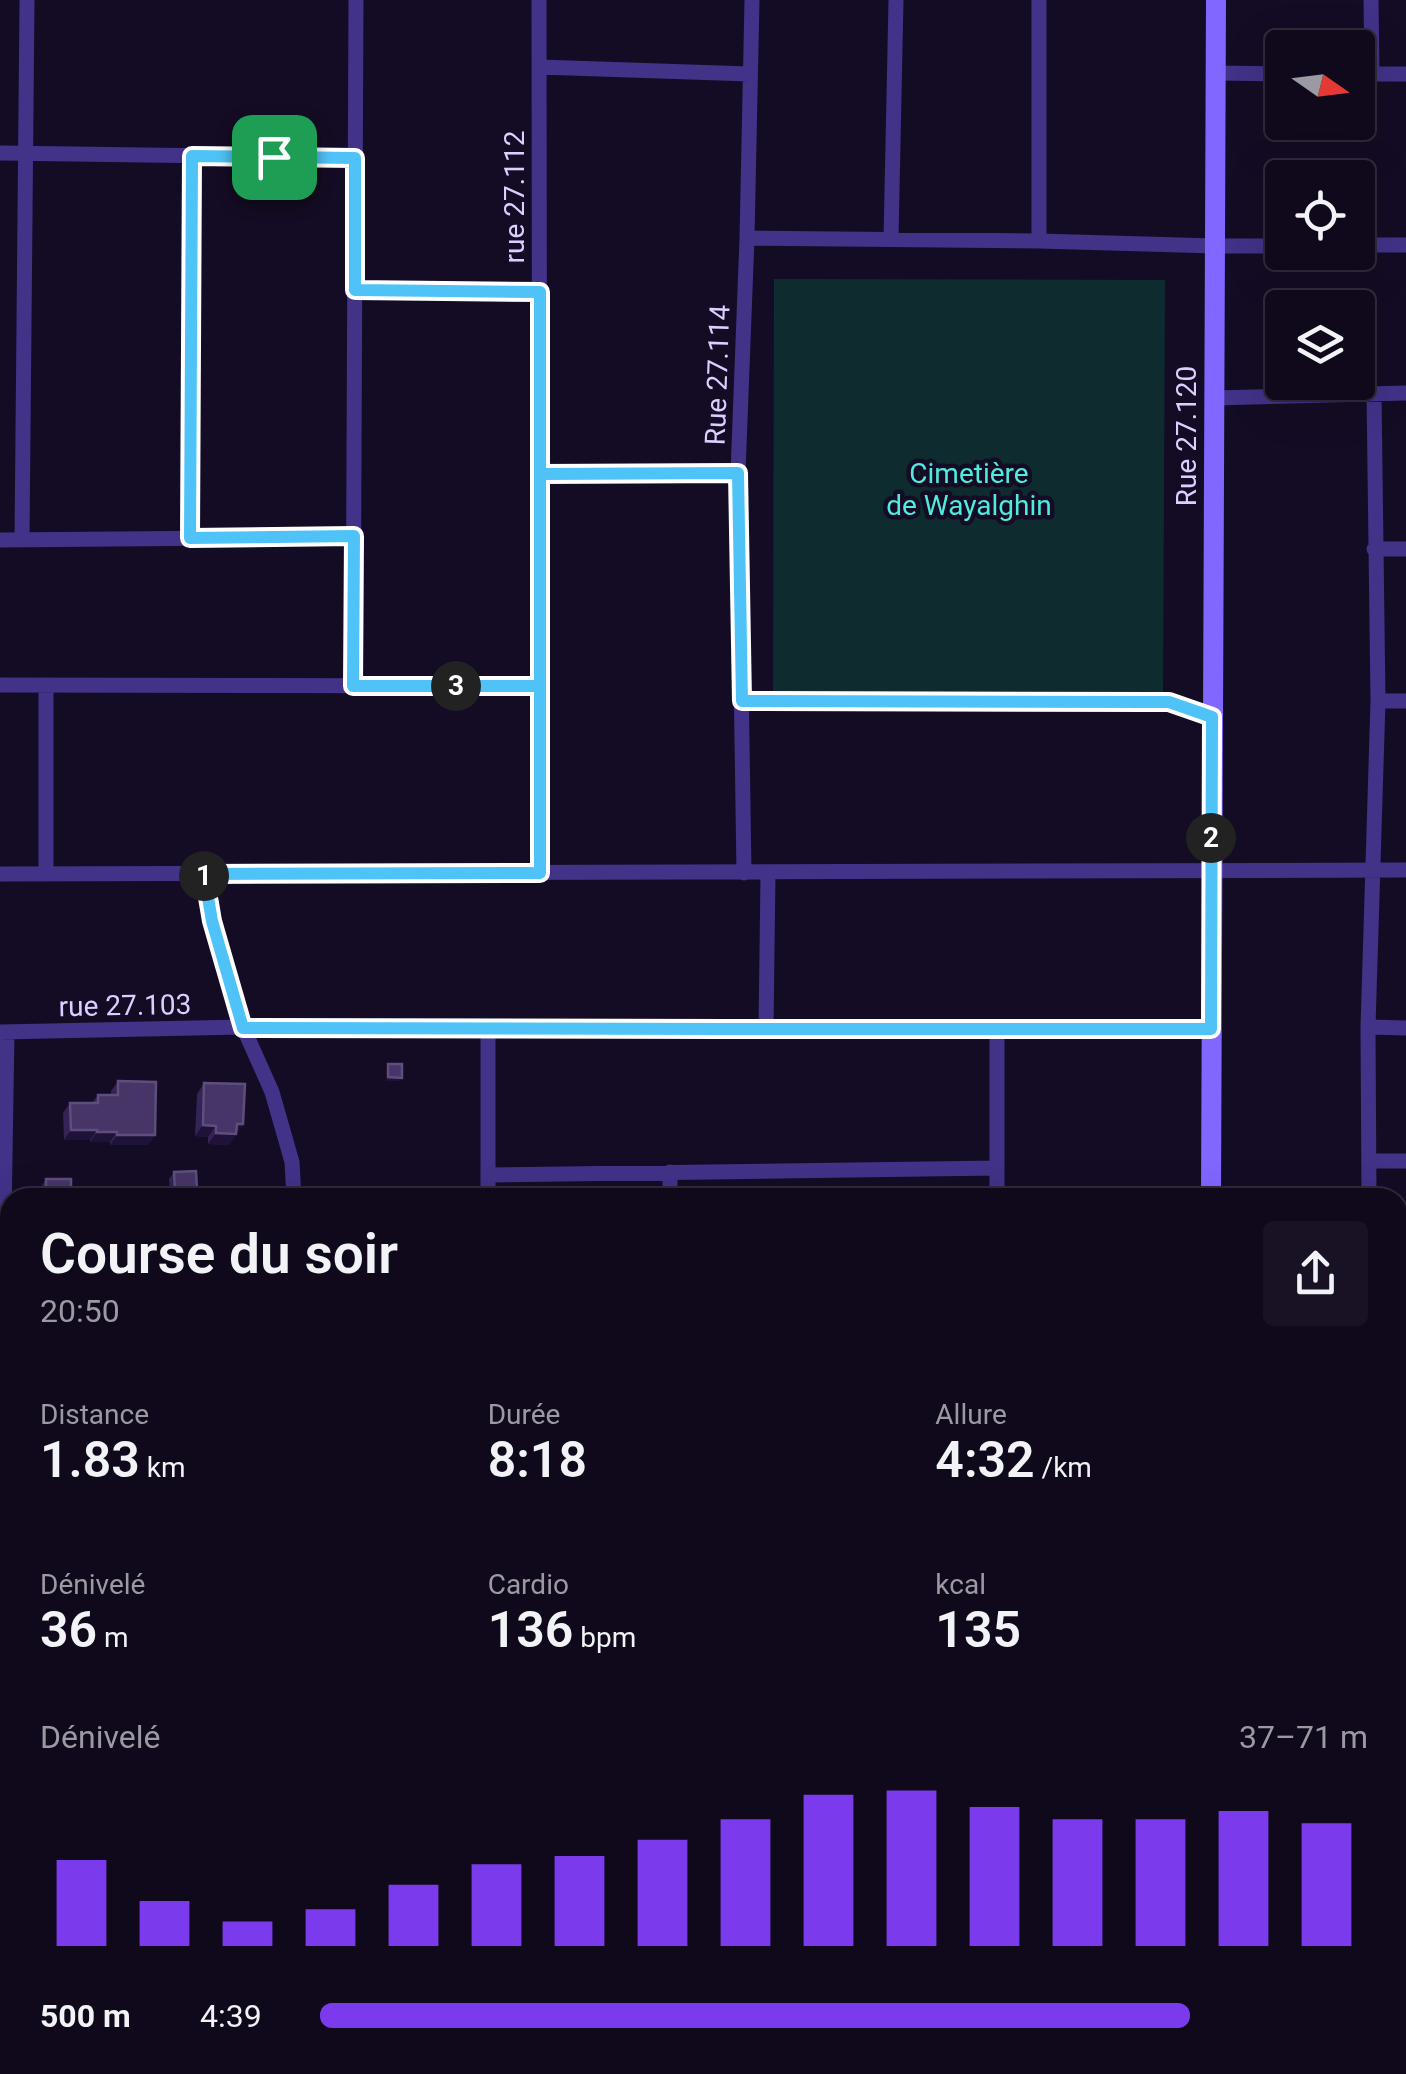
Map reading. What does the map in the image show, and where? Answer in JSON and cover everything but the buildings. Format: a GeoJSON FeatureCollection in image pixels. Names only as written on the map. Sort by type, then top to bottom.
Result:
{"type":"FeatureCollection","features":[{"type":"Feature","properties":{"kind":"street"},"geometry":{"type":"LineString","coordinates":[[22,540],[28,0]]}},
{"type":"Feature","properties":{"kind":"street"},"geometry":{"type":"LineString","coordinates":[[353,686],[356,0]]}},
{"type":"Feature","properties":{"kind":"street","name":"rue 27.112"},"geometry":{"type":"LineString","coordinates":[[540,0],[540,873]]}},
{"type":"Feature","properties":{"kind":"street","name":"Rue 27.114"},"geometry":{"type":"LineString","coordinates":[[744,872],[738,473],[752,0]]}},
{"type":"Feature","properties":{"kind":"street"},"geometry":{"type":"LineString","coordinates":[[890,240],[896,0]]}},
{"type":"Feature","properties":{"kind":"street"},"geometry":{"type":"LineString","coordinates":[[1039,0],[1040,240]]}},
{"type":"Feature","properties":{"kind":"street","name":"Rue 27.120"},"geometry":{"type":"LineString","coordinates":[[1211,1188],[1216,0]]}},
{"type":"Feature","properties":{"kind":"street"},"geometry":{"type":"LineString","coordinates":[[1369,30],[1371,0]]}},
{"type":"Feature","properties":{"kind":"street"},"geometry":{"type":"LineString","coordinates":[[540,67],[750,74]]}},
{"type":"Feature","properties":{"kind":"street"},"geometry":{"type":"LineString","coordinates":[[1216,74],[1265,74]]}},
{"type":"Feature","properties":{"kind":"street"},"geometry":{"type":"LineString","coordinates":[[1375,74],[1406,74]]}},
{"type":"Feature","properties":{"kind":"street"},"geometry":{"type":"LineString","coordinates":[[0,153],[355,158]]}},
{"type":"Feature","properties":{"kind":"street"},"geometry":{"type":"LineString","coordinates":[[190,538],[192,156]]}},
{"type":"Feature","properties":{"kind":"street"},"geometry":{"type":"LineString","coordinates":[[747,238],[1265,246]]}},
{"type":"Feature","properties":{"kind":"street"},"geometry":{"type":"LineString","coordinates":[[1375,245],[1406,245]]}},
{"type":"Feature","properties":{"kind":"street"},"geometry":{"type":"LineString","coordinates":[[355,290],[540,292]]}},
{"type":"Feature","properties":{"kind":"street"},"geometry":{"type":"LineString","coordinates":[[1375,393],[1406,393]]}},
{"type":"Feature","properties":{"kind":"street"},"geometry":{"type":"LineString","coordinates":[[1214,398],[1265,396]]}},
{"type":"Feature","properties":{"kind":"street"},"geometry":{"type":"LineString","coordinates":[[1369,1188],[1368,1027],[1378,701],[1374,400]]}},
{"type":"Feature","properties":{"kind":"street"},"geometry":{"type":"LineString","coordinates":[[540,474],[738,473]]}},
{"type":"Feature","properties":{"kind":"street"},"geometry":{"type":"LineString","coordinates":[[0,540],[354,536]]}},
{"type":"Feature","properties":{"kind":"street"},"geometry":{"type":"LineString","coordinates":[[1374,549],[1406,548]]}},
{"type":"Feature","properties":{"kind":"street"},"geometry":{"type":"LineString","coordinates":[[0,685],[540,686]]}},
{"type":"Feature","properties":{"kind":"street"},"geometry":{"type":"LineString","coordinates":[[46,685],[46,874]]}},
{"type":"Feature","properties":{"kind":"street"},"geometry":{"type":"LineString","coordinates":[[742,701],[1169,702],[1212,717]]}},
{"type":"Feature","properties":{"kind":"street"},"geometry":{"type":"LineString","coordinates":[[1378,701],[1406,701]]}},
{"type":"Feature","properties":{"kind":"street"},"geometry":{"type":"LineString","coordinates":[[0,874],[1406,870]]}},
{"type":"Feature","properties":{"kind":"street"},"geometry":{"type":"LineString","coordinates":[[766,1028],[768,873]]}},
{"type":"Feature","properties":{"kind":"street"},"geometry":{"type":"LineString","coordinates":[[204,874],[212,921],[243,1028],[272,1092],[292,1162],[293,1188]]}},
{"type":"Feature","properties":{"kind":"street"},"geometry":{"type":"LineString","coordinates":[[1368,1027],[1406,1028]]}},
{"type":"Feature","properties":{"kind":"street","name":"rue 27.103"},"geometry":{"type":"LineString","coordinates":[[4,1032],[243,1028],[1211,1029]]}},
{"type":"Feature","properties":{"kind":"street"},"geometry":{"type":"LineString","coordinates":[[997,1188],[998,1028]]}},
{"type":"Feature","properties":{"kind":"street"},"geometry":{"type":"LineString","coordinates":[[488,1030],[488,1188]]}},
{"type":"Feature","properties":{"kind":"street"},"geometry":{"type":"LineString","coordinates":[[2,1188],[4,1032]]}},
{"type":"Feature","properties":{"kind":"street"},"geometry":{"type":"LineString","coordinates":[[1369,1161],[1406,1161]]}},
{"type":"Feature","properties":{"kind":"street"},"geometry":{"type":"LineString","coordinates":[[489,1175],[998,1168]]}},
{"type":"Feature","properties":{"kind":"street"},"geometry":{"type":"LineString","coordinates":[[670,1172],[670,1188]]}},
{"type":"Feature","properties":{"kind":"street"},"geometry":{"type":"LineString","coordinates":[[0,1440],[0,1469]]}},
{"type":"Feature","properties":{"kind":"green space","name":"Cimetière de Wayalghin"},"geometry":{"type":"Polygon","coordinates":[[[774,279],[1165,280],[1163,699],[773,698],[774,279]]]}},
{"type":"Feature","properties":{"kind":"route"},"geometry":{"type":"LineString","coordinates":[[274,157],[192,156],[190,538],[354,536],[353,686],[540,686],[540,474],[738,473],[742,701],[1169,702],[1212,717],[1211,1029],[243,1028],[212,921],[204,874],[540,873],[540,686],[540,580],[540,474],[540,292],[355,290],[355,158],[274,157]]}}]}
